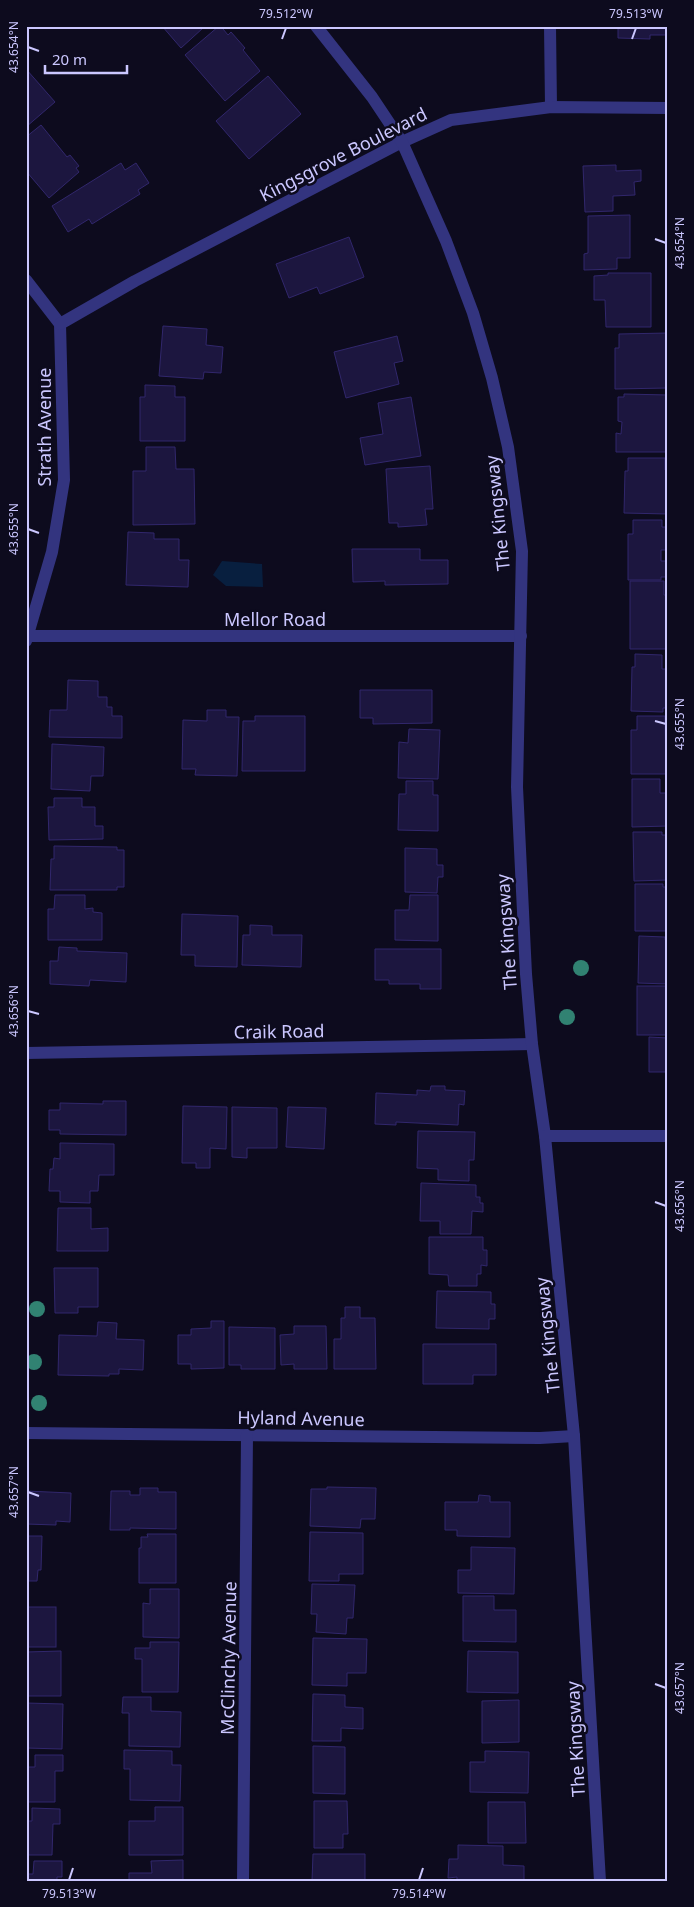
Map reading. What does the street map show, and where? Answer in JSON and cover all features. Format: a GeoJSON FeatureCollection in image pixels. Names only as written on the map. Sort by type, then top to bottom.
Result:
{"type":"FeatureCollection","features":[{"type":"Feature","properties":{"kind":"street","name":"The Kingsway"},"geometry":{"type":"LineString","coordinates":[[316,26],[372,97],[402,142],[446,241],[473,313],[492,378],[508,447],[522,552],[517,787],[526,974],[532,1044],[545,1136],[574,1436],[600,1881]]}},
{"type":"Feature","properties":{"kind":"street"},"geometry":{"type":"LineString","coordinates":[[550,26],[551,107]]}},
{"type":"Feature","properties":{"kind":"street","name":"Kingsgrove Boulevard"},"geometry":{"type":"LineString","coordinates":[[60,324],[134,281],[402,142],[451,120],[499,112],[551,107],[668,108]]}},
{"type":"Feature","properties":{"kind":"street"},"geometry":{"type":"LineString","coordinates":[[26,280],[60,324]]}},
{"type":"Feature","properties":{"kind":"street","name":"Strath Avenue"},"geometry":{"type":"LineString","coordinates":[[27,639],[52,552],[64,480],[60,324]]}},
{"type":"Feature","properties":{"kind":"street","name":"Mellor Road"},"geometry":{"type":"LineString","coordinates":[[27,639],[521,636]]}},
{"type":"Feature","properties":{"kind":"street","name":"Craik Road"},"geometry":{"type":"LineString","coordinates":[[26,1053],[532,1044]]}},
{"type":"Feature","properties":{"kind":"street"},"geometry":{"type":"LineString","coordinates":[[545,1136],[668,1136]]}},
{"type":"Feature","properties":{"kind":"street","name":"Hyland Avenue"},"geometry":{"type":"LineString","coordinates":[[26,1433],[540,1438],[574,1436]]}},
{"type":"Feature","properties":{"kind":"street","name":"McClinchy Avenue"},"geometry":{"type":"LineString","coordinates":[[242,1881],[247,1435]]}},
{"type":"Feature","properties":{"kind":"water"},"geometry":{"type":"Polygon","coordinates":[[[222,561],[262,564],[263,587],[226,586],[213,575],[222,561]]]}},
{"type":"Feature","properties":{"kind":"building"},"geometry":{"type":"Polygon","coordinates":[[[162,26],[201,26],[203,28],[181,48],[162,26]]]}},
{"type":"Feature","properties":{"kind":"building"},"geometry":{"type":"Polygon","coordinates":[[[219,26],[224,26],[225,28],[223,29],[228,35],[231,32],[245,48],[243,50],[260,71],[225,101],[185,55],[219,26]]]}},
{"type":"Feature","properties":{"kind":"building"},"geometry":{"type":"Polygon","coordinates":[[[618,26],[668,26],[668,35],[650,35],[650,39],[618,38],[618,26]]]}},
{"type":"Feature","properties":{"kind":"building"},"geometry":{"type":"Polygon","coordinates":[[[26,69],[55,102],[26,127],[26,69]]]}},
{"type":"Feature","properties":{"kind":"building"},"geometry":{"type":"Polygon","coordinates":[[[268,76],[301,114],[249,159],[216,121],[268,76]]]}},
{"type":"Feature","properties":{"kind":"building"},"geometry":{"type":"Polygon","coordinates":[[[41,125],[67,157],[70,155],[79,166],[76,168],[79,172],[49,198],[26,171],[26,137],[41,125]]]}},
{"type":"Feature","properties":{"kind":"building"},"geometry":{"type":"Polygon","coordinates":[[[121,163],[125,170],[136,163],[149,183],[138,190],[140,194],[92,224],[89,219],[68,232],[52,206],[121,163]]]}},
{"type":"Feature","properties":{"kind":"building"},"geometry":{"type":"Polygon","coordinates":[[[616,165],[616,171],[641,170],[641,181],[634,182],[635,195],[613,196],[613,211],[585,212],[583,166],[616,165]]]}},
{"type":"Feature","properties":{"kind":"building"},"geometry":{"type":"Polygon","coordinates":[[[630,215],[630,258],[617,258],[617,269],[584,270],[584,254],[588,253],[588,216],[630,215]]]}},
{"type":"Feature","properties":{"kind":"building"},"geometry":{"type":"Polygon","coordinates":[[[349,237],[364,277],[320,294],[317,287],[289,298],[276,264],[349,237]]]}},
{"type":"Feature","properties":{"kind":"building"},"geometry":{"type":"Polygon","coordinates":[[[608,273],[651,273],[651,327],[606,327],[605,300],[594,300],[594,276],[608,275],[608,273]]]}},
{"type":"Feature","properties":{"kind":"building"},"geometry":{"type":"Polygon","coordinates":[[[163,326],[207,329],[206,345],[223,347],[221,373],[204,372],[203,379],[159,376],[163,326]]]}},
{"type":"Feature","properties":{"kind":"building"},"geometry":{"type":"Polygon","coordinates":[[[668,333],[668,388],[615,389],[615,348],[619,348],[619,334],[668,333]]]}},
{"type":"Feature","properties":{"kind":"building"},"geometry":{"type":"Polygon","coordinates":[[[397,336],[403,361],[394,363],[399,384],[346,398],[334,352],[397,336]]]}},
{"type":"Feature","properties":{"kind":"building"},"geometry":{"type":"Polygon","coordinates":[[[145,385],[175,386],[175,397],[185,397],[185,441],[140,441],[140,397],[145,397],[145,385]]]}},
{"type":"Feature","properties":{"kind":"building"},"geometry":{"type":"Polygon","coordinates":[[[624,394],[668,395],[668,452],[616,452],[616,433],[621,434],[622,422],[618,421],[618,397],[624,397],[624,394]]]}},
{"type":"Feature","properties":{"kind":"building"},"geometry":{"type":"Polygon","coordinates":[[[411,397],[421,456],[365,465],[360,438],[383,434],[378,403],[411,397]]]}},
{"type":"Feature","properties":{"kind":"building"},"geometry":{"type":"Polygon","coordinates":[[[146,447],[175,447],[176,469],[194,469],[195,524],[133,525],[133,471],[146,471],[146,447]]]}},
{"type":"Feature","properties":{"kind":"building"},"geometry":{"type":"Polygon","coordinates":[[[628,458],[665,458],[665,470],[668,470],[668,514],[624,513],[625,471],[628,471],[628,458]]]}},
{"type":"Feature","properties":{"kind":"building"},"geometry":{"type":"Polygon","coordinates":[[[430,466],[433,509],[425,509],[427,525],[398,527],[398,523],[389,523],[386,469],[430,466]]]}},
{"type":"Feature","properties":{"kind":"building"},"geometry":{"type":"Polygon","coordinates":[[[633,520],[662,520],[662,527],[668,527],[668,550],[661,550],[661,561],[668,561],[668,577],[661,577],[661,580],[628,580],[628,534],[633,534],[633,520]]]}},
{"type":"Feature","properties":{"kind":"building"},"geometry":{"type":"Polygon","coordinates":[[[128,532],[154,533],[154,539],[179,539],[179,560],[189,560],[188,587],[126,585],[128,532]]]}},
{"type":"Feature","properties":{"kind":"building"},"geometry":{"type":"Polygon","coordinates":[[[352,549],[420,549],[420,560],[448,560],[448,584],[385,585],[385,581],[353,582],[352,549]]]}},
{"type":"Feature","properties":{"kind":"building"},"geometry":{"type":"Polygon","coordinates":[[[630,581],[664,581],[664,595],[668,595],[668,649],[630,649],[630,581]]]}},
{"type":"Feature","properties":{"kind":"building"},"geometry":{"type":"Polygon","coordinates":[[[635,654],[662,655],[662,669],[668,669],[668,708],[663,708],[663,712],[631,711],[632,667],[635,667],[635,654]]]}},
{"type":"Feature","properties":{"kind":"building"},"geometry":{"type":"Polygon","coordinates":[[[68,680],[98,681],[98,697],[107,697],[107,707],[112,707],[112,716],[122,716],[122,738],[49,737],[50,710],[67,710],[68,680]]]}},
{"type":"Feature","properties":{"kind":"building"},"geometry":{"type":"Polygon","coordinates":[[[360,690],[432,690],[432,723],[373,724],[373,718],[360,718],[360,690]]]}},
{"type":"Feature","properties":{"kind":"building"},"geometry":{"type":"Polygon","coordinates":[[[207,710],[226,710],[226,717],[239,717],[237,776],[195,775],[196,769],[182,769],[183,720],[207,721],[207,710]]]}},
{"type":"Feature","properties":{"kind":"building"},"geometry":{"type":"Polygon","coordinates":[[[255,716],[305,716],[305,771],[242,771],[243,721],[255,721],[255,716]]]}},
{"type":"Feature","properties":{"kind":"building"},"geometry":{"type":"Polygon","coordinates":[[[637,716],[665,716],[666,774],[631,774],[631,730],[637,730],[637,716]]]}},
{"type":"Feature","properties":{"kind":"building"},"geometry":{"type":"Polygon","coordinates":[[[409,729],[440,730],[438,779],[398,778],[399,742],[408,743],[409,729]]]}},
{"type":"Feature","properties":{"kind":"building"},"geometry":{"type":"Polygon","coordinates":[[[52,744],[104,747],[103,776],[91,776],[90,791],[51,789],[52,744]]]}},
{"type":"Feature","properties":{"kind":"building"},"geometry":{"type":"Polygon","coordinates":[[[632,779],[660,779],[660,793],[667,793],[668,826],[632,827],[632,779]]]}},
{"type":"Feature","properties":{"kind":"building"},"geometry":{"type":"Polygon","coordinates":[[[406,781],[433,781],[433,795],[438,795],[438,831],[398,830],[399,794],[406,794],[406,781]]]}},
{"type":"Feature","properties":{"kind":"building"},"geometry":{"type":"Polygon","coordinates":[[[54,798],[82,798],[82,807],[95,807],[95,826],[103,826],[103,839],[49,840],[48,807],[54,807],[54,798]]]}},
{"type":"Feature","properties":{"kind":"building"},"geometry":{"type":"Polygon","coordinates":[[[633,832],[662,832],[662,835],[668,835],[668,880],[634,881],[633,832]]]}},
{"type":"Feature","properties":{"kind":"building"},"geometry":{"type":"Polygon","coordinates":[[[54,846],[117,847],[117,850],[124,850],[124,887],[117,887],[117,890],[50,890],[51,859],[54,859],[54,846]]]}},
{"type":"Feature","properties":{"kind":"building"},"geometry":{"type":"Polygon","coordinates":[[[405,848],[437,849],[437,865],[443,865],[443,877],[438,877],[437,893],[405,892],[405,848]]]}},
{"type":"Feature","properties":{"kind":"building"},"geometry":{"type":"Polygon","coordinates":[[[635,884],[663,884],[663,887],[668,887],[668,931],[635,931],[635,884]]]}},
{"type":"Feature","properties":{"kind":"building"},"geometry":{"type":"Polygon","coordinates":[[[55,895],[85,895],[85,909],[93,908],[93,912],[102,913],[102,940],[48,940],[48,909],[54,909],[55,895]]]}},
{"type":"Feature","properties":{"kind":"building"},"geometry":{"type":"Polygon","coordinates":[[[410,895],[438,895],[438,941],[395,940],[395,910],[409,910],[410,895]]]}},
{"type":"Feature","properties":{"kind":"building"},"geometry":{"type":"Polygon","coordinates":[[[182,914],[238,916],[237,967],[195,966],[195,955],[181,955],[182,914]]]}},
{"type":"Feature","properties":{"kind":"building"},"geometry":{"type":"Polygon","coordinates":[[[250,925],[272,926],[272,935],[302,935],[301,967],[242,965],[243,935],[250,935],[250,925]]]}},
{"type":"Feature","properties":{"kind":"building"},"geometry":{"type":"Polygon","coordinates":[[[639,936],[665,937],[665,940],[668,940],[668,984],[638,983],[639,936]]]}},
{"type":"Feature","properties":{"kind":"building"},"geometry":{"type":"Polygon","coordinates":[[[59,947],[77,948],[77,951],[127,953],[126,982],[90,980],[89,986],[50,984],[50,961],[58,961],[59,947]]]}},
{"type":"Feature","properties":{"kind":"building"},"geometry":{"type":"Polygon","coordinates":[[[375,949],[441,949],[441,989],[420,989],[420,984],[389,984],[389,980],[375,980],[375,949]]]}},
{"type":"Feature","properties":{"kind":"building"},"geometry":{"type":"Polygon","coordinates":[[[637,986],[668,986],[668,1035],[637,1035],[637,986]]]}},
{"type":"Feature","properties":{"kind":"building"},"geometry":{"type":"Polygon","coordinates":[[[649,1037],[668,1038],[668,1072],[649,1072],[649,1037]]]}},
{"type":"Feature","properties":{"kind":"building"},"geometry":{"type":"Polygon","coordinates":[[[431,1086],[445,1086],[445,1090],[465,1091],[464,1105],[459,1104],[458,1125],[396,1122],[396,1125],[375,1124],[376,1093],[417,1095],[417,1090],[430,1091],[431,1086]]]}},
{"type":"Feature","properties":{"kind":"building"},"geometry":{"type":"Polygon","coordinates":[[[103,1101],[126,1101],[126,1135],[60,1134],[60,1130],[49,1130],[49,1110],[60,1110],[60,1103],[103,1104],[103,1101]]]}},
{"type":"Feature","properties":{"kind":"building"},"geometry":{"type":"Polygon","coordinates":[[[183,1106],[227,1107],[226,1149],[210,1148],[210,1168],[196,1168],[196,1163],[182,1163],[183,1106]]]}},
{"type":"Feature","properties":{"kind":"building"},"geometry":{"type":"Polygon","coordinates":[[[232,1107],[277,1108],[277,1148],[247,1148],[247,1158],[232,1157],[232,1107]]]}},
{"type":"Feature","properties":{"kind":"building"},"geometry":{"type":"Polygon","coordinates":[[[288,1107],[326,1108],[324,1149],[286,1147],[288,1107]]]}},
{"type":"Feature","properties":{"kind":"building"},"geometry":{"type":"Polygon","coordinates":[[[418,1131],[475,1132],[474,1160],[469,1160],[469,1181],[438,1180],[438,1169],[417,1168],[418,1131]]]}},
{"type":"Feature","properties":{"kind":"building"},"geometry":{"type":"Polygon","coordinates":[[[60,1143],[114,1144],[114,1175],[99,1175],[98,1191],[90,1191],[90,1203],[60,1202],[60,1191],[49,1191],[50,1169],[53,1169],[54,1158],[60,1159],[60,1143]]]}},
{"type":"Feature","properties":{"kind":"building"},"geometry":{"type":"Polygon","coordinates":[[[421,1183],[476,1185],[476,1197],[480,1197],[480,1203],[483,1203],[483,1212],[472,1211],[471,1234],[440,1234],[440,1221],[420,1221],[421,1183]]]}},
{"type":"Feature","properties":{"kind":"building"},"geometry":{"type":"Polygon","coordinates":[[[58,1208],[91,1208],[91,1229],[108,1228],[108,1251],[57,1251],[58,1208]]]}},
{"type":"Feature","properties":{"kind":"building"},"geometry":{"type":"Polygon","coordinates":[[[429,1237],[483,1237],[483,1250],[487,1250],[487,1266],[481,1265],[481,1274],[477,1274],[477,1286],[449,1286],[448,1275],[429,1274],[429,1237]]]}},
{"type":"Feature","properties":{"kind":"building"},"geometry":{"type":"Polygon","coordinates":[[[54,1268],[98,1268],[98,1307],[78,1307],[78,1313],[55,1313],[54,1268]]]}},
{"type":"Feature","properties":{"kind":"building"},"geometry":{"type":"Polygon","coordinates":[[[437,1291],[491,1292],[491,1304],[495,1304],[495,1319],[489,1319],[489,1329],[436,1328],[437,1291]]]}},
{"type":"Feature","properties":{"kind":"building"},"geometry":{"type":"Polygon","coordinates":[[[345,1307],[360,1307],[360,1318],[375,1318],[376,1369],[334,1369],[334,1339],[341,1339],[341,1318],[345,1318],[345,1307]]]}},
{"type":"Feature","properties":{"kind":"building"},"geometry":{"type":"Polygon","coordinates":[[[211,1321],[224,1321],[224,1368],[191,1369],[191,1364],[178,1364],[178,1335],[191,1335],[191,1329],[211,1328],[211,1321]]]}},
{"type":"Feature","properties":{"kind":"building"},"geometry":{"type":"Polygon","coordinates":[[[98,1322],[117,1323],[116,1339],[144,1340],[143,1370],[119,1369],[119,1374],[109,1374],[109,1376],[58,1375],[59,1335],[97,1336],[98,1322]]]}},
{"type":"Feature","properties":{"kind":"building"},"geometry":{"type":"Polygon","coordinates":[[[294,1326],[326,1326],[327,1369],[294,1369],[294,1364],[281,1365],[280,1335],[294,1334],[294,1326]]]}},
{"type":"Feature","properties":{"kind":"building"},"geometry":{"type":"Polygon","coordinates":[[[229,1327],[275,1328],[275,1369],[241,1369],[241,1365],[229,1365],[229,1327]]]}},
{"type":"Feature","properties":{"kind":"building"},"geometry":{"type":"Polygon","coordinates":[[[423,1344],[496,1344],[496,1375],[473,1375],[473,1384],[423,1384],[423,1344]]]}},
{"type":"Feature","properties":{"kind":"building"},"geometry":{"type":"Polygon","coordinates":[[[327,1487],[376,1488],[375,1519],[361,1519],[360,1528],[310,1526],[311,1489],[327,1489],[327,1487]]]}},
{"type":"Feature","properties":{"kind":"building"},"geometry":{"type":"Polygon","coordinates":[[[140,1488],[158,1488],[158,1492],[176,1492],[176,1529],[130,1528],[130,1530],[110,1530],[111,1491],[130,1491],[130,1495],[140,1495],[140,1488]]]}},
{"type":"Feature","properties":{"kind":"building"},"geometry":{"type":"Polygon","coordinates":[[[26,1491],[71,1493],[70,1522],[56,1521],[56,1525],[26,1524],[26,1491]]]}},
{"type":"Feature","properties":{"kind":"building"},"geometry":{"type":"Polygon","coordinates":[[[479,1495],[490,1496],[490,1502],[510,1502],[510,1537],[457,1536],[457,1530],[445,1530],[445,1502],[478,1502],[479,1495]]]}},
{"type":"Feature","properties":{"kind":"building"},"geometry":{"type":"Polygon","coordinates":[[[310,1532],[363,1533],[363,1574],[339,1574],[339,1581],[309,1581],[310,1532]]]}},
{"type":"Feature","properties":{"kind":"building"},"geometry":{"type":"Polygon","coordinates":[[[147,1534],[176,1534],[176,1583],[139,1583],[139,1548],[141,1548],[141,1537],[148,1537],[147,1534]]]}},
{"type":"Feature","properties":{"kind":"building"},"geometry":{"type":"Polygon","coordinates":[[[26,1536],[42,1536],[41,1570],[38,1570],[37,1581],[26,1581],[26,1536]]]}},
{"type":"Feature","properties":{"kind":"building"},"geometry":{"type":"Polygon","coordinates":[[[471,1547],[515,1548],[514,1594],[458,1593],[458,1570],[471,1570],[471,1547]]]}},
{"type":"Feature","properties":{"kind":"building"},"geometry":{"type":"Polygon","coordinates":[[[312,1584],[355,1585],[353,1618],[347,1618],[346,1634],[316,1632],[317,1614],[311,1614],[312,1584]]]}},
{"type":"Feature","properties":{"kind":"building"},"geometry":{"type":"Polygon","coordinates":[[[150,1589],[179,1589],[179,1638],[143,1637],[143,1603],[150,1604],[150,1589]]]}},
{"type":"Feature","properties":{"kind":"building"},"geometry":{"type":"Polygon","coordinates":[[[463,1596],[494,1596],[494,1610],[516,1610],[516,1642],[463,1641],[463,1596]]]}},
{"type":"Feature","properties":{"kind":"building"},"geometry":{"type":"Polygon","coordinates":[[[26,1607],[56,1607],[56,1647],[26,1647],[26,1607]]]}},
{"type":"Feature","properties":{"kind":"building"},"geometry":{"type":"Polygon","coordinates":[[[313,1638],[367,1639],[366,1673],[347,1673],[347,1686],[312,1685],[313,1638]]]}},
{"type":"Feature","properties":{"kind":"building"},"geometry":{"type":"Polygon","coordinates":[[[150,1642],[179,1642],[178,1692],[142,1692],[142,1659],[135,1659],[135,1648],[150,1648],[150,1642]]]}},
{"type":"Feature","properties":{"kind":"building"},"geometry":{"type":"Polygon","coordinates":[[[61,1651],[61,1696],[26,1696],[26,1652],[61,1651]]]}},
{"type":"Feature","properties":{"kind":"building"},"geometry":{"type":"Polygon","coordinates":[[[468,1651],[518,1652],[518,1693],[467,1692],[468,1651]]]}},
{"type":"Feature","properties":{"kind":"building"},"geometry":{"type":"Polygon","coordinates":[[[313,1694],[345,1695],[345,1707],[363,1708],[363,1729],[341,1728],[341,1741],[312,1741],[313,1694]]]}},
{"type":"Feature","properties":{"kind":"building"},"geometry":{"type":"Polygon","coordinates":[[[123,1697],[151,1697],[151,1711],[181,1712],[180,1747],[129,1746],[129,1713],[122,1713],[123,1697]]]}},
{"type":"Feature","properties":{"kind":"building"},"geometry":{"type":"Polygon","coordinates":[[[519,1700],[519,1742],[482,1743],[482,1701],[519,1700]]]}},
{"type":"Feature","properties":{"kind":"building"},"geometry":{"type":"Polygon","coordinates":[[[26,1703],[63,1704],[62,1749],[26,1748],[26,1703]]]}},
{"type":"Feature","properties":{"kind":"building"},"geometry":{"type":"Polygon","coordinates":[[[313,1746],[345,1747],[345,1794],[313,1793],[313,1746]]]}},
{"type":"Feature","properties":{"kind":"building"},"geometry":{"type":"Polygon","coordinates":[[[124,1750],[172,1751],[172,1765],[181,1765],[180,1801],[130,1800],[130,1769],[124,1769],[124,1750]]]}},
{"type":"Feature","properties":{"kind":"building"},"geometry":{"type":"Polygon","coordinates":[[[485,1751],[529,1752],[528,1793],[470,1792],[470,1762],[485,1762],[485,1751]]]}},
{"type":"Feature","properties":{"kind":"building"},"geometry":{"type":"Polygon","coordinates":[[[35,1755],[63,1755],[63,1771],[55,1771],[55,1802],[26,1802],[26,1767],[35,1767],[35,1755]]]}},
{"type":"Feature","properties":{"kind":"building"},"geometry":{"type":"Polygon","coordinates":[[[314,1801],[347,1801],[348,1834],[343,1834],[343,1848],[314,1848],[314,1801]]]}},
{"type":"Feature","properties":{"kind":"building"},"geometry":{"type":"Polygon","coordinates":[[[488,1802],[525,1802],[526,1843],[488,1843],[488,1802]]]}},
{"type":"Feature","properties":{"kind":"building"},"geometry":{"type":"Polygon","coordinates":[[[155,1807],[183,1807],[183,1855],[129,1855],[129,1821],[155,1821],[155,1807]]]}},
{"type":"Feature","properties":{"kind":"building"},"geometry":{"type":"Polygon","coordinates":[[[32,1808],[60,1809],[60,1824],[53,1824],[52,1855],[26,1855],[26,1821],[32,1821],[32,1808]]]}},
{"type":"Feature","properties":{"kind":"building"},"geometry":{"type":"Polygon","coordinates":[[[458,1845],[503,1846],[503,1865],[524,1866],[524,1881],[457,1881],[457,1877],[448,1878],[449,1859],[458,1859],[458,1845]]]}},
{"type":"Feature","properties":{"kind":"building"},"geometry":{"type":"Polygon","coordinates":[[[313,1854],[365,1854],[365,1881],[312,1881],[313,1854]]]}},
{"type":"Feature","properties":{"kind":"building"},"geometry":{"type":"Polygon","coordinates":[[[183,1860],[183,1881],[129,1881],[129,1873],[152,1873],[151,1861],[183,1860]]]}},
{"type":"Feature","properties":{"kind":"building"},"geometry":{"type":"Polygon","coordinates":[[[34,1861],[62,1861],[62,1877],[57,1877],[57,1881],[26,1881],[26,1874],[33,1874],[34,1861]]]}}]}
